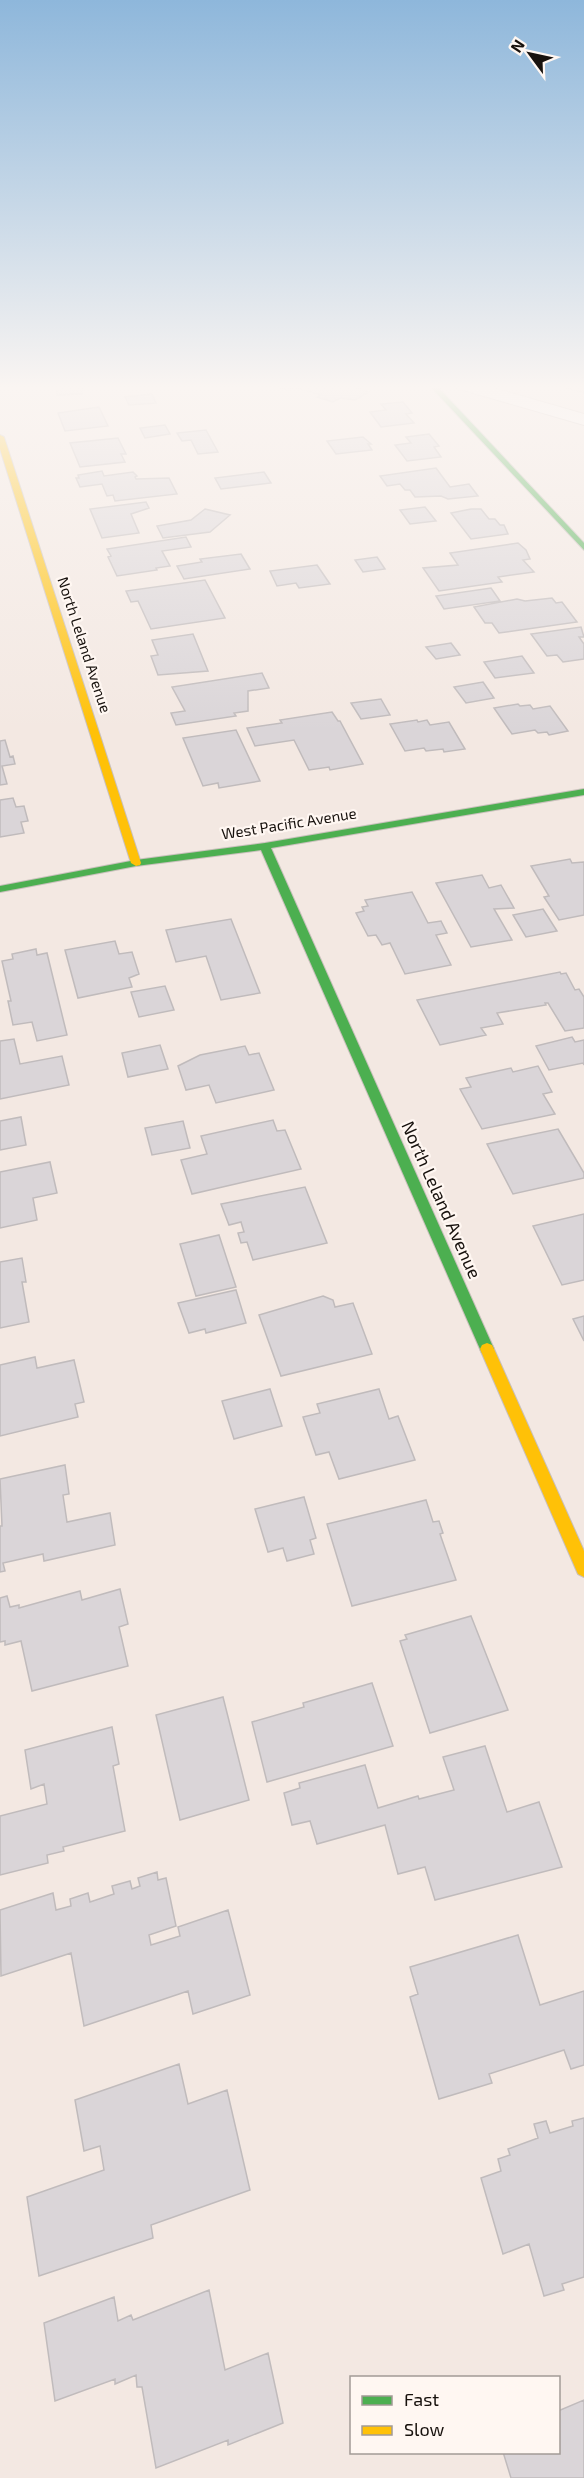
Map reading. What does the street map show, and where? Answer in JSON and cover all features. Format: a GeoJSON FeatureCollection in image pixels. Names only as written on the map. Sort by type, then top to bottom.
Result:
{"type":"FeatureCollection","features":[{"type":"Feature","properties":{"kind":"street","name":"North Leland Avenue"},"geometry":{"type":"LineString","coordinates":[[20,500],[136,863]]}},
{"type":"Feature","properties":{"kind":"street"},"geometry":{"type":"LineString","coordinates":[[539,500],[584,548]]}},
{"type":"Feature","properties":{"kind":"street","name":"West Pacific Avenue"},"geometry":{"type":"LineString","coordinates":[[0,889],[136,863],[265,846],[584,792]]}},
{"type":"Feature","properties":{"kind":"street","name":"North Leland Avenue"},"geometry":{"type":"LineString","coordinates":[[265,846],[584,1569]]}},
{"type":"Feature","properties":{"kind":"building"},"geometry":{"type":"Polygon","coordinates":[[[146,502],[149,508],[131,514],[139,533],[102,538],[90,509],[146,502]]]}},
{"type":"Feature","properties":{"kind":"building"},"geometry":{"type":"Polygon","coordinates":[[[425,507],[436,521],[410,524],[400,510],[425,507]]]}},
{"type":"Feature","properties":{"kind":"building"},"geometry":{"type":"Polygon","coordinates":[[[205,509],[230,515],[210,532],[163,538],[157,526],[191,520],[205,509]]]}},
{"type":"Feature","properties":{"kind":"building"},"geometry":{"type":"Polygon","coordinates":[[[481,509],[489,519],[495,519],[500,525],[504,525],[508,534],[471,539],[451,513],[481,509]]]}},
{"type":"Feature","properties":{"kind":"building"},"geometry":{"type":"Polygon","coordinates":[[[186,537],[191,547],[162,551],[170,566],[156,568],[157,570],[117,576],[108,557],[111,556],[107,549],[186,537]]]}},
{"type":"Feature","properties":{"kind":"building"},"geometry":{"type":"Polygon","coordinates":[[[518,543],[526,550],[530,559],[523,560],[534,572],[498,577],[502,582],[439,591],[423,568],[458,565],[450,553],[518,543]]]}},
{"type":"Feature","properties":{"kind":"building"},"geometry":{"type":"Polygon","coordinates":[[[241,554],[250,569],[184,579],[177,566],[202,562],[200,559],[241,554]]]}},
{"type":"Feature","properties":{"kind":"building"},"geometry":{"type":"Polygon","coordinates":[[[377,557],[385,569],[363,572],[355,560],[377,557]]]}},
{"type":"Feature","properties":{"kind":"building"},"geometry":{"type":"Polygon","coordinates":[[[317,565],[330,584],[299,588],[296,583],[277,586],[270,571],[317,565]]]}},
{"type":"Feature","properties":{"kind":"building"},"geometry":{"type":"Polygon","coordinates":[[[205,580],[225,618],[151,629],[138,601],[131,602],[126,591],[205,580]]]}},
{"type":"Feature","properties":{"kind":"building"},"geometry":{"type":"Polygon","coordinates":[[[491,588],[500,601],[444,609],[436,596],[491,588]]]}},
{"type":"Feature","properties":{"kind":"building"},"geometry":{"type":"Polygon","coordinates":[[[552,598],[556,603],[562,602],[577,622],[499,633],[492,623],[485,623],[474,607],[517,599],[525,601],[552,598]]]}},
{"type":"Feature","properties":{"kind":"building"},"geometry":{"type":"Polygon","coordinates":[[[581,627],[584,637],[579,637],[584,644],[584,659],[563,662],[557,655],[547,656],[531,634],[581,627]]]}},
{"type":"Feature","properties":{"kind":"building"},"geometry":{"type":"Polygon","coordinates":[[[193,634],[208,671],[158,675],[151,656],[158,655],[152,640],[193,634]]]}},
{"type":"Feature","properties":{"kind":"building"},"geometry":{"type":"Polygon","coordinates":[[[451,643],[460,655],[436,659],[426,647],[451,643]]]}},
{"type":"Feature","properties":{"kind":"building"},"geometry":{"type":"Polygon","coordinates":[[[522,656],[534,673],[495,678],[484,662],[522,656]]]}},
{"type":"Feature","properties":{"kind":"building"},"geometry":{"type":"Polygon","coordinates":[[[262,673],[269,688],[248,691],[248,711],[234,713],[236,716],[176,725],[171,713],[185,711],[172,687],[262,673]]]}},
{"type":"Feature","properties":{"kind":"building"},"geometry":{"type":"Polygon","coordinates":[[[483,682],[494,698],[466,703],[454,687],[483,682]]]}},
{"type":"Feature","properties":{"kind":"building"},"geometry":{"type":"Polygon","coordinates":[[[381,699],[390,715],[361,719],[351,703],[381,699]]]}},
{"type":"Feature","properties":{"kind":"building"},"geometry":{"type":"Polygon","coordinates":[[[518,704],[520,706],[530,705],[533,709],[550,706],[568,731],[549,735],[547,732],[538,733],[535,730],[512,734],[494,708],[518,704]]]}},
{"type":"Feature","properties":{"kind":"building"},"geometry":{"type":"Polygon","coordinates":[[[332,712],[340,721],[363,764],[330,770],[329,767],[309,770],[294,740],[255,746],[247,728],[282,723],[280,720],[332,712]]]}},
{"type":"Feature","properties":{"kind":"building"},"geometry":{"type":"Polygon","coordinates":[[[417,720],[418,722],[427,720],[430,725],[449,722],[465,749],[444,752],[443,749],[426,751],[424,748],[405,751],[390,724],[417,720]]]}},
{"type":"Feature","properties":{"kind":"building"},"geometry":{"type":"Polygon","coordinates":[[[236,730],[260,781],[219,788],[218,783],[203,786],[183,738],[236,730]]]}},
{"type":"Feature","properties":{"kind":"building"},"geometry":{"type":"Polygon","coordinates":[[[5,740],[10,757],[13,756],[15,764],[2,766],[7,784],[0,785],[0,741],[5,740]]]}},
{"type":"Feature","properties":{"kind":"building"},"geometry":{"type":"Polygon","coordinates":[[[13,798],[16,807],[24,806],[28,821],[21,822],[24,833],[0,837],[0,800],[13,798]]]}},
{"type":"Feature","properties":{"kind":"building"},"geometry":{"type":"Polygon","coordinates":[[[570,859],[572,863],[584,862],[584,915],[559,920],[544,897],[549,896],[531,866],[570,859]]]}},
{"type":"Feature","properties":{"kind":"building"},"geometry":{"type":"Polygon","coordinates":[[[482,875],[489,888],[501,885],[514,908],[494,909],[512,940],[471,947],[436,883],[482,875]]]}},
{"type":"Feature","properties":{"kind":"building"},"geometry":{"type":"Polygon","coordinates":[[[412,892],[428,923],[441,921],[447,933],[436,935],[451,965],[405,974],[390,943],[382,945],[376,935],[368,936],[356,913],[364,911],[362,907],[368,906],[365,900],[412,892]]]}},
{"type":"Feature","properties":{"kind":"building"},"geometry":{"type":"Polygon","coordinates":[[[543,909],[557,931],[526,937],[513,915],[543,909]]]}},
{"type":"Feature","properties":{"kind":"building"},"geometry":{"type":"Polygon","coordinates":[[[231,919],[260,993],[221,1000],[206,956],[176,962],[166,930],[231,919]]]}},
{"type":"Feature","properties":{"kind":"building"},"geometry":{"type":"Polygon","coordinates":[[[115,941],[119,954],[132,952],[139,974],[129,978],[132,987],[78,998],[65,950],[115,941]]]}},
{"type":"Feature","properties":{"kind":"building"},"geometry":{"type":"Polygon","coordinates":[[[36,949],[37,955],[47,953],[67,1035],[37,1041],[32,1022],[13,1025],[8,1001],[11,1001],[2,961],[13,959],[12,954],[36,949]]]}},
{"type":"Feature","properties":{"kind":"building"},"geometry":{"type":"Polygon","coordinates":[[[560,972],[561,974],[566,973],[575,990],[579,989],[584,997],[584,1028],[565,1031],[548,1003],[545,1003],[546,1005],[497,1013],[503,1024],[481,1028],[486,1035],[440,1045],[417,1000],[560,972]]]}},
{"type":"Feature","properties":{"kind":"building"},"geometry":{"type":"Polygon","coordinates":[[[165,986],[174,1010],[139,1017],[131,992],[165,986]]]}},
{"type":"Feature","properties":{"kind":"building"},"geometry":{"type":"Polygon","coordinates":[[[572,1037],[575,1042],[584,1040],[584,1065],[583,1063],[549,1070],[536,1046],[572,1037]]]}},
{"type":"Feature","properties":{"kind":"building"},"geometry":{"type":"Polygon","coordinates":[[[14,1039],[20,1064],[62,1056],[69,1085],[0,1099],[0,1041],[14,1039]]]}},
{"type":"Feature","properties":{"kind":"building"},"geometry":{"type":"Polygon","coordinates":[[[160,1045],[168,1069],[128,1077],[122,1053],[160,1045]]]}},
{"type":"Feature","properties":{"kind":"building"},"geometry":{"type":"Polygon","coordinates":[[[245,1046],[249,1055],[259,1053],[274,1090],[216,1103],[209,1085],[186,1090],[178,1066],[200,1055],[245,1046]]]}},
{"type":"Feature","properties":{"kind":"building"},"geometry":{"type":"Polygon","coordinates":[[[538,1066],[552,1092],[543,1094],[555,1114],[482,1129],[460,1089],[471,1087],[466,1078],[511,1068],[513,1072],[538,1066]]]}},
{"type":"Feature","properties":{"kind":"building"},"geometry":{"type":"Polygon","coordinates":[[[21,1117],[26,1145],[0,1150],[0,1121],[21,1117]]]}},
{"type":"Feature","properties":{"kind":"building"},"geometry":{"type":"Polygon","coordinates":[[[273,1120],[277,1131],[285,1130],[301,1169],[192,1194],[181,1160],[207,1154],[201,1136],[273,1120]]]}},
{"type":"Feature","properties":{"kind":"building"},"geometry":{"type":"Polygon","coordinates":[[[183,1121],[190,1148],[152,1155],[145,1128],[183,1121]]]}},
{"type":"Feature","properties":{"kind":"building"},"geometry":{"type":"Polygon","coordinates":[[[558,1129],[584,1173],[584,1178],[513,1194],[487,1144],[558,1129]]]}},
{"type":"Feature","properties":{"kind":"building"},"geometry":{"type":"Polygon","coordinates":[[[50,1162],[57,1193],[33,1198],[37,1220],[0,1228],[0,1172],[50,1162]]]}},
{"type":"Feature","properties":{"kind":"building"},"geometry":{"type":"Polygon","coordinates":[[[305,1187],[327,1243],[253,1260],[247,1242],[241,1243],[238,1233],[244,1232],[241,1222],[229,1225],[221,1204],[305,1187]]]}},
{"type":"Feature","properties":{"kind":"building"},"geometry":{"type":"Polygon","coordinates":[[[584,1214],[584,1280],[562,1285],[533,1226],[584,1214]]]}},
{"type":"Feature","properties":{"kind":"building"},"geometry":{"type":"Polygon","coordinates":[[[219,1235],[236,1287],[196,1296],[180,1244],[219,1235]]]}},
{"type":"Feature","properties":{"kind":"building"},"geometry":{"type":"Polygon","coordinates":[[[22,1258],[26,1282],[22,1282],[29,1322],[0,1328],[0,1262],[22,1258]]]}},
{"type":"Feature","properties":{"kind":"building"},"geometry":{"type":"Polygon","coordinates":[[[236,1290],[246,1323],[206,1333],[205,1329],[189,1333],[178,1303],[236,1290]]]}},
{"type":"Feature","properties":{"kind":"building"},"geometry":{"type":"Polygon","coordinates":[[[323,1296],[333,1300],[335,1307],[353,1303],[372,1354],[281,1376],[259,1315],[323,1296]]]}},
{"type":"Feature","properties":{"kind":"building"},"geometry":{"type":"Polygon","coordinates":[[[584,1316],[584,1341],[573,1319],[584,1316]]]}},
{"type":"Feature","properties":{"kind":"building"},"geometry":{"type":"Polygon","coordinates":[[[35,1357],[37,1368],[74,1360],[84,1402],[75,1404],[78,1417],[0,1436],[0,1365],[35,1357]]]}},
{"type":"Feature","properties":{"kind":"building"},"geometry":{"type":"Polygon","coordinates":[[[270,1389],[282,1426],[234,1439],[222,1401],[270,1389]]]}},
{"type":"Feature","properties":{"kind":"building"},"geometry":{"type":"Polygon","coordinates":[[[379,1389],[389,1419],[398,1416],[415,1460],[339,1479],[329,1452],[316,1455],[303,1417],[320,1413],[317,1404],[379,1389]]]}},
{"type":"Feature","properties":{"kind":"building"},"geometry":{"type":"Polygon","coordinates":[[[65,1465],[69,1494],[63,1495],[67,1522],[110,1513],[115,1545],[44,1561],[43,1554],[3,1563],[5,1571],[0,1572],[0,1526],[2,1526],[0,1479],[65,1465]]]}},
{"type":"Feature","properties":{"kind":"building"},"geometry":{"type":"Polygon","coordinates":[[[304,1497],[316,1538],[310,1540],[314,1554],[287,1561],[283,1548],[268,1552],[255,1509],[304,1497]]]}},
{"type":"Feature","properties":{"kind":"building"},"geometry":{"type":"Polygon","coordinates":[[[426,1500],[433,1522],[439,1521],[443,1533],[440,1534],[456,1580],[352,1606],[327,1524],[426,1500]]]}},
{"type":"Feature","properties":{"kind":"building"},"geometry":{"type":"Polygon","coordinates":[[[120,1589],[128,1624],[119,1627],[128,1666],[32,1691],[21,1641],[5,1645],[5,1641],[0,1642],[0,1598],[7,1596],[10,1607],[19,1605],[19,1608],[80,1591],[82,1600],[120,1589]]]}},
{"type":"Feature","properties":{"kind":"building"},"geometry":{"type":"Polygon","coordinates":[[[471,1616],[508,1710],[430,1733],[400,1641],[407,1639],[405,1635],[471,1616]]]}},
{"type":"Feature","properties":{"kind":"building"},"geometry":{"type":"Polygon","coordinates":[[[372,1683],[393,1746],[267,1782],[252,1722],[304,1707],[303,1703],[372,1683]]]}},
{"type":"Feature","properties":{"kind":"building"},"geometry":{"type":"Polygon","coordinates":[[[223,1697],[249,1800],[180,1820],[156,1715],[223,1697]]]}},
{"type":"Feature","properties":{"kind":"building"},"geometry":{"type":"Polygon","coordinates":[[[112,1727],[119,1764],[113,1766],[125,1831],[63,1847],[64,1851],[47,1855],[48,1863],[0,1875],[0,1816],[47,1804],[44,1784],[31,1789],[25,1750],[112,1727]]]}},
{"type":"Feature","properties":{"kind":"building"},"geometry":{"type":"Polygon","coordinates":[[[485,1746],[507,1812],[539,1802],[562,1867],[435,1900],[425,1867],[398,1874],[385,1825],[317,1844],[310,1821],[292,1825],[284,1793],[300,1788],[299,1783],[365,1765],[378,1808],[418,1796],[419,1799],[454,1790],[443,1757],[485,1746]]]}},
{"type":"Feature","properties":{"kind":"building"},"geometry":{"type":"Polygon","coordinates":[[[157,1872],[158,1880],[166,1878],[176,1926],[149,1935],[151,1945],[180,1936],[178,1927],[228,1910],[250,1995],[193,2014],[188,1991],[84,2026],[71,1953],[1,1976],[0,1910],[53,1893],[56,1910],[71,1906],[70,1899],[88,1893],[90,1902],[114,1894],[112,1886],[130,1881],[132,1889],[140,1886],[138,1878],[157,1872]]]}},
{"type":"Feature","properties":{"kind":"building"},"geometry":{"type":"Polygon","coordinates":[[[518,1935],[540,2005],[584,1991],[584,2065],[571,2069],[564,2050],[489,2074],[492,2083],[439,2099],[410,1997],[418,1994],[410,1967],[518,1935]]]}},
{"type":"Feature","properties":{"kind":"building"},"geometry":{"type":"Polygon","coordinates":[[[179,2064],[188,2104],[227,2090],[250,2190],[151,2225],[153,2238],[39,2276],[27,2197],[104,2170],[100,2146],[84,2151],[75,2100],[179,2064]]]}},
{"type":"Feature","properties":{"kind":"building"},"geometry":{"type":"Polygon","coordinates":[[[584,2118],[584,2277],[562,2284],[564,2290],[544,2296],[529,2244],[503,2254],[481,2178],[501,2171],[498,2159],[510,2155],[508,2149],[538,2138],[534,2124],[546,2121],[550,2133],[573,2126],[572,2121],[584,2118]]]}},
{"type":"Feature","properties":{"kind":"building"},"geometry":{"type":"Polygon","coordinates":[[[209,2290],[225,2370],[268,2353],[283,2423],[228,2445],[228,2440],[156,2468],[142,2387],[137,2387],[136,2375],[115,2384],[115,2379],[55,2401],[44,2323],[114,2297],[118,2321],[131,2315],[133,2320],[209,2290]]]}},
{"type":"Feature","properties":{"kind":"building"},"geometry":{"type":"Polygon","coordinates":[[[584,2400],[584,2478],[511,2478],[504,2454],[560,2454],[560,2410],[584,2400]]]}},
{"type":"Feature","properties":{"kind":"traffic: fast"},"geometry":{"type":"LineString","coordinates":[[539,500],[584,548]]}},
{"type":"Feature","properties":{"kind":"traffic: fast"},"geometry":{"type":"LineString","coordinates":[[0,889],[136,863],[265,846],[584,792]]}},
{"type":"Feature","properties":{"kind":"traffic: fast"},"geometry":{"type":"LineString","coordinates":[[265,846],[487,1349]]}},
{"type":"Feature","properties":{"kind":"traffic: slow"},"geometry":{"type":"LineString","coordinates":[[20,500],[136,863]]}},
{"type":"Feature","properties":{"kind":"traffic: slow"},"geometry":{"type":"LineString","coordinates":[[487,1349],[584,1569]]}}]}
